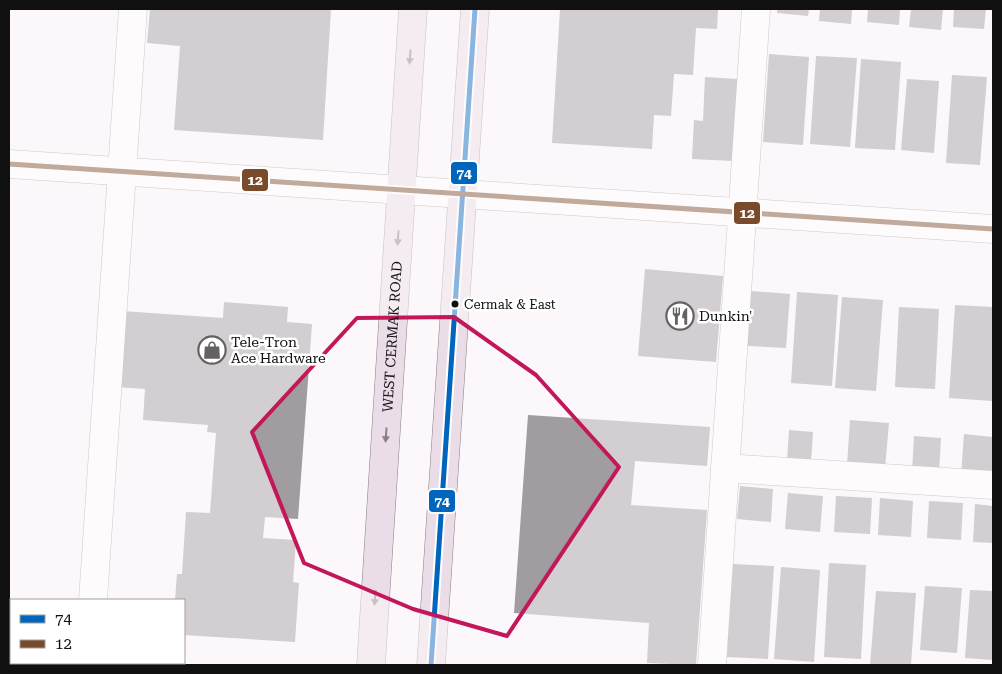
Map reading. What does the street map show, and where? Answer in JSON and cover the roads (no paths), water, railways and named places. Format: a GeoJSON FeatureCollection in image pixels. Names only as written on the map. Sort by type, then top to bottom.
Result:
{"type":"FeatureCollection","features":[{"type":"Feature","properties":{"kind":"main road","name":"WEST CERMAK ROAD"},"geometry":{"type":"LineString","coordinates":[[370,665],[413,9]]}},
{"type":"Feature","properties":{"kind":"main road"},"geometry":{"type":"LineString","coordinates":[[431,665],[475,9]]}},
{"type":"Feature","properties":{"kind":"street"},"geometry":{"type":"LineString","coordinates":[[93,599],[132,9]]}},
{"type":"Feature","properties":{"kind":"street"},"geometry":{"type":"LineString","coordinates":[[712,665],[756,9]]}},
{"type":"Feature","properties":{"kind":"street"},"geometry":{"type":"LineString","coordinates":[[9,164],[993,229]]}},
{"type":"Feature","properties":{"kind":"street"},"geometry":{"type":"LineString","coordinates":[[725,468],[993,485]]}},
{"type":"Feature","properties":{"kind":"place","name":"Cermak & East"},"geometry":{"type":"Point","coordinates":[455,304]}},
{"type":"Feature","properties":{"kind":"place","name":"Dunkin'"},"geometry":{"type":"Point","coordinates":[680,316]}},
{"type":"Feature","properties":{"kind":"place","name":"Tele-Tron Ace Hardware"},"geometry":{"type":"Point","coordinates":[212,350]}}]}
